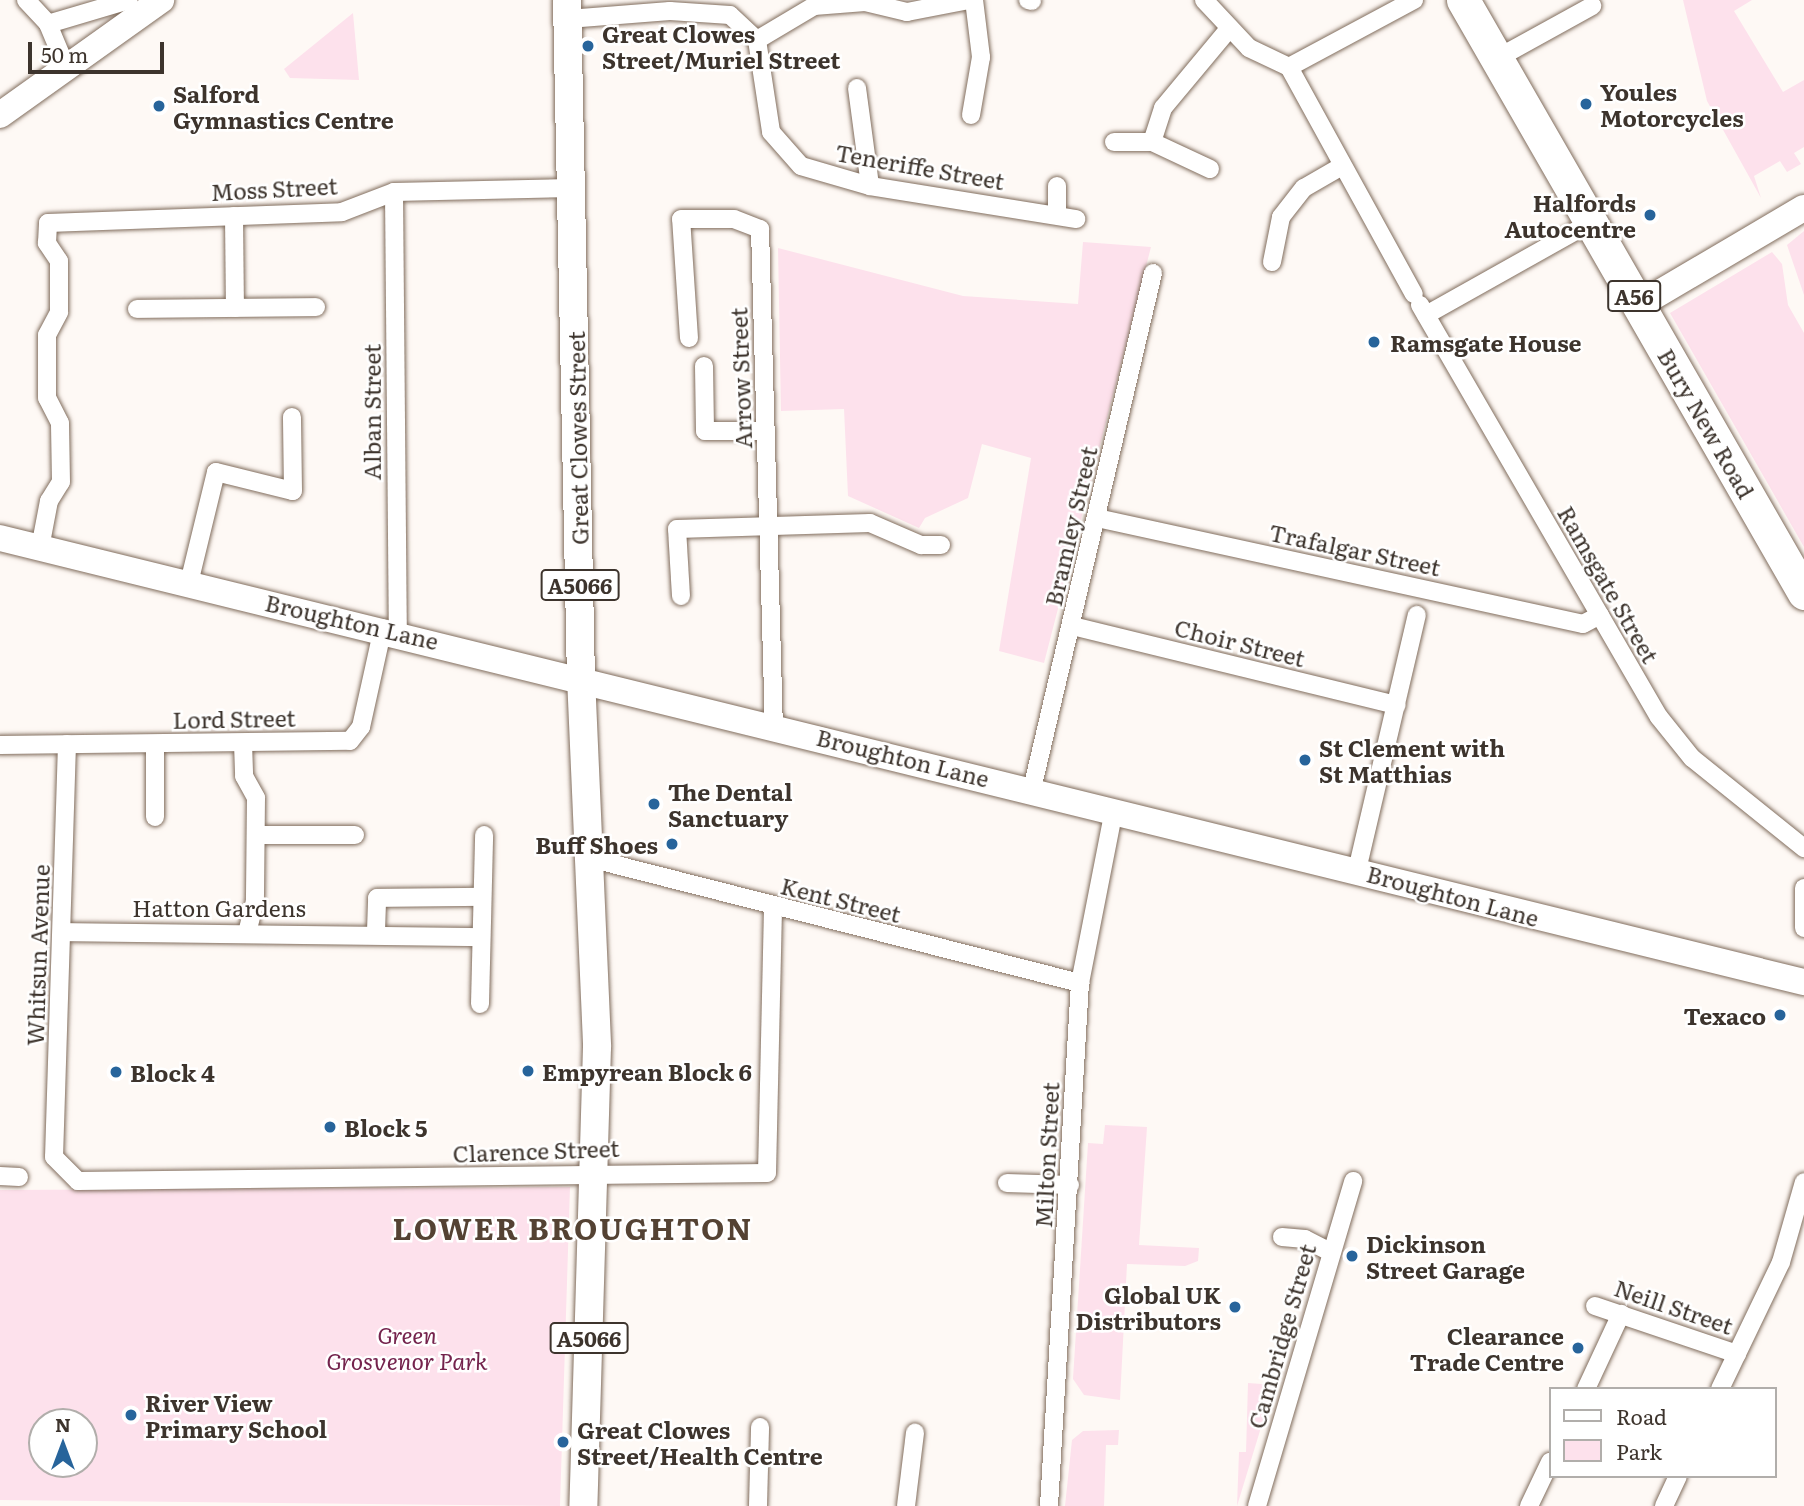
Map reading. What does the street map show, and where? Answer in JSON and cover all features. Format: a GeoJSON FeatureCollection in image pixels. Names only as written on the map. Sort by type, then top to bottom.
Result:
{"type":"FeatureCollection","features":[{"type":"Feature","properties":{"kind":"highway","name":"Bury New Road"},"geometry":{"type":"LineString","coordinates":[[1463,0],[1804,593]]}},
{"type":"Feature","properties":{"kind":"main road","name":"Great Clowes Street"},"geometry":{"type":"LineString","coordinates":[[568,9],[582,677],[593,859],[594,1171],[583,1506]]}},
{"type":"Feature","properties":{"kind":"street"},"geometry":{"type":"LineString","coordinates":[[26,0],[48,24],[66,67]]}},
{"type":"Feature","properties":{"kind":"street"},"geometry":{"type":"LineString","coordinates":[[48,24],[130,0]]}},
{"type":"Feature","properties":{"kind":"street"},"geometry":{"type":"LineString","coordinates":[[0,115],[160,0]]}},
{"type":"Feature","properties":{"kind":"street"},"geometry":{"type":"LineString","coordinates":[[568,9],[670,5],[730,15],[757,40],[814,6],[865,1],[907,12],[968,0]]}},
{"type":"Feature","properties":{"kind":"street"},"geometry":{"type":"LineString","coordinates":[[971,115],[981,33],[974,0]]}},
{"type":"Feature","properties":{"kind":"street"},"geometry":{"type":"LineString","coordinates":[[1204,0],[1228,30],[1289,67],[1414,0]]}},
{"type":"Feature","properties":{"kind":"street"},"geometry":{"type":"LineString","coordinates":[[1496,59],[1592,6]]}},
{"type":"Feature","properties":{"kind":"street"},"geometry":{"type":"LineString","coordinates":[[1153,142],[1163,108],[1228,30]]}},
{"type":"Feature","properties":{"kind":"street","name":"Teneriffe Street"},"geometry":{"type":"LineString","coordinates":[[757,40],[771,132],[780,148],[800,166],[870,186],[1076,219]]}},
{"type":"Feature","properties":{"kind":"street","name":"Ramsgate Street"},"geometry":{"type":"LineString","coordinates":[[1289,67],[1420,304],[1677,743],[1804,848]]}},
{"type":"Feature","properties":{"kind":"street"},"geometry":{"type":"LineString","coordinates":[[858,88],[870,186]]}},
{"type":"Feature","properties":{"kind":"street"},"geometry":{"type":"LineString","coordinates":[[1114,142],[1153,142],[1210,169]]}},
{"type":"Feature","properties":{"kind":"street"},"geometry":{"type":"LineString","coordinates":[[1272,262],[1281,217],[1304,188],[1342,166]]}},
{"type":"Feature","properties":{"kind":"street"},"geometry":{"type":"LineString","coordinates":[[1057,186],[1057,214]]}},
{"type":"Feature","properties":{"kind":"street","name":"Moss Street"},"geometry":{"type":"LineString","coordinates":[[40,548],[49,501],[61,482],[60,423],[47,398],[47,335],[59,299],[59,261],[46,234],[48,223],[57,219],[342,212],[394,191],[573,188]]}},
{"type":"Feature","properties":{"kind":"street","name":"Alban Street"},"geometry":{"type":"LineString","coordinates":[[391,630],[394,191]]}},
{"type":"Feature","properties":{"kind":"street"},"geometry":{"type":"LineString","coordinates":[[1639,305],[1804,208]]}},
{"type":"Feature","properties":{"kind":"street"},"geometry":{"type":"LineString","coordinates":[[234,216],[236,307]]}},
{"type":"Feature","properties":{"kind":"street","name":"Arrow Street"},"geometry":{"type":"LineString","coordinates":[[689,338],[681,219],[734,219],[760,229],[774,725]]}},
{"type":"Feature","properties":{"kind":"street"},"geometry":{"type":"LineString","coordinates":[[1420,304],[1590,223]]}},
{"type":"Feature","properties":{"kind":"street","name":"Bramley Street"},"geometry":{"type":"LineString","coordinates":[[1032,789],[1153,273]]}},
{"type":"Feature","properties":{"kind":"street"},"geometry":{"type":"LineString","coordinates":[[137,309],[316,307]]}},
{"type":"Feature","properties":{"kind":"street"},"geometry":{"type":"LineString","coordinates":[[704,366],[705,431],[766,431]]}},
{"type":"Feature","properties":{"kind":"street"},"geometry":{"type":"LineString","coordinates":[[189,583],[216,472],[293,491],[292,417]]}},
{"type":"Feature","properties":{"kind":"street","name":"Trafalgar Street"},"geometry":{"type":"LineString","coordinates":[[1097,518],[1583,624],[1600,615]]}},
{"type":"Feature","properties":{"kind":"street"},"geometry":{"type":"LineString","coordinates":[[681,596],[677,529],[768,523],[870,523],[921,545],[941,545]]}},
{"type":"Feature","properties":{"kind":"street","name":"Broughton Lane"},"geometry":{"type":"LineString","coordinates":[[0,538],[582,677],[1804,982]]}},
{"type":"Feature","properties":{"kind":"street"},"geometry":{"type":"LineString","coordinates":[[1357,870],[1417,615]]}},
{"type":"Feature","properties":{"kind":"street","name":"Choir Street"},"geometry":{"type":"LineString","coordinates":[[1072,626],[1397,705]]}},
{"type":"Feature","properties":{"kind":"street","name":"Lord Street"},"geometry":{"type":"LineString","coordinates":[[0,744],[350,741],[361,727],[391,630]]}},
{"type":"Feature","properties":{"kind":"street"},"geometry":{"type":"LineString","coordinates":[[243,743],[244,776],[256,798],[256,835],[248,930]]}},
{"type":"Feature","properties":{"kind":"street","name":"Whitsun Avenue"},"geometry":{"type":"LineString","coordinates":[[58,1167],[54,1139],[63,932],[67,744]]}},
{"type":"Feature","properties":{"kind":"street"},"geometry":{"type":"LineString","coordinates":[[155,744],[155,817]]}},
{"type":"Feature","properties":{"kind":"street","name":"Milton Street"},"geometry":{"type":"LineString","coordinates":[[1049,1506],[1080,983],[1114,810]]}},
{"type":"Feature","properties":{"kind":"street"},"geometry":{"type":"LineString","coordinates":[[256,835],[355,835]]}},
{"type":"Feature","properties":{"kind":"street"},"geometry":{"type":"LineString","coordinates":[[480,1004],[478,897],[484,835]]}},
{"type":"Feature","properties":{"kind":"street","name":"Kent Street"},"geometry":{"type":"LineString","coordinates":[[593,859],[773,907],[1080,983]]}},
{"type":"Feature","properties":{"kind":"street"},"geometry":{"type":"LineString","coordinates":[[1804,888],[1804,928]]}},
{"type":"Feature","properties":{"kind":"street"},"geometry":{"type":"LineString","coordinates":[[376,931],[377,898],[478,897]]}},
{"type":"Feature","properties":{"kind":"street","name":"Clarence Street"},"geometry":{"type":"LineString","coordinates":[[58,1167],[78,1181],[594,1171],[767,1173],[773,907]]}},
{"type":"Feature","properties":{"kind":"street","name":"Hatton Gardens"},"geometry":{"type":"LineString","coordinates":[[63,932],[376,931],[394,937],[479,937]]}},
{"type":"Feature","properties":{"kind":"street"},"geometry":{"type":"LineString","coordinates":[[0,1176],[19,1177]]}},
{"type":"Feature","properties":{"kind":"street","name":"Cambridge Street"},"geometry":{"type":"LineString","coordinates":[[1257,1506],[1353,1181]]}},
{"type":"Feature","properties":{"kind":"street"},"geometry":{"type":"LineString","coordinates":[[1721,1387],[1781,1262],[1804,1182]]}},
{"type":"Feature","properties":{"kind":"street"},"geometry":{"type":"LineString","coordinates":[[1007,1183],[1070,1185]]}},
{"type":"Feature","properties":{"kind":"street"},"geometry":{"type":"LineString","coordinates":[[1282,1237],[1305,1239],[1331,1252]]}},
{"type":"Feature","properties":{"kind":"street","name":"Neill Street"},"geometry":{"type":"LineString","coordinates":[[1595,1306],[1737,1354]]}},
{"type":"Feature","properties":{"kind":"street"},"geometry":{"type":"LineString","coordinates":[[1587,1387],[1621,1314]]}},
{"type":"Feature","properties":{"kind":"street"},"geometry":{"type":"LineString","coordinates":[[758,1506],[760,1427]]}},
{"type":"Feature","properties":{"kind":"street"},"geometry":{"type":"LineString","coordinates":[[906,1506],[915,1433]]}},
{"type":"Feature","properties":{"kind":"street"},"geometry":{"type":"LineString","coordinates":[[1529,1506],[1548,1466]]}},
{"type":"Feature","properties":{"kind":"street"},"geometry":{"type":"LineString","coordinates":[[1667,1505],[1677,1478]]}},
{"type":"Feature","properties":{"kind":"green space"},"geometry":{"type":"Polygon","coordinates":[[[1683,0],[1752,0],[1734,11],[1783,92],[1804,80],[1804,147],[1794,153],[1801,164],[1787,172],[1780,161],[1754,176],[1761,198],[1707,101],[1683,0]]]}},
{"type":"Feature","properties":{"kind":"green space"},"geometry":{"type":"Polygon","coordinates":[[[353,13],[359,80],[290,78],[284,69],[353,13]]]}},
{"type":"Feature","properties":{"kind":"green space"},"geometry":{"type":"Polygon","coordinates":[[[1804,231],[1804,295],[1787,245],[1804,231]]]}},
{"type":"Feature","properties":{"kind":"green space"},"geometry":{"type":"Polygon","coordinates":[[[1083,242],[1151,247],[1044,663],[999,651],[1031,458],[982,444],[968,498],[925,518],[919,528],[848,496],[844,409],[781,411],[778,248],[963,296],[1078,304],[1083,242]]]}},
{"type":"Feature","properties":{"kind":"green space"},"geometry":{"type":"Polygon","coordinates":[[[1772,252],[1782,264],[1788,305],[1804,333],[1804,547],[1670,313],[1772,252]]]}},
{"type":"Feature","properties":{"kind":"green space"},"geometry":{"type":"Polygon","coordinates":[[[1105,1125],[1147,1127],[1139,1245],[1199,1248],[1198,1261],[1185,1266],[1127,1264],[1120,1400],[1084,1395],[1073,1379],[1088,1143],[1103,1144],[1105,1125]]]}},
{"type":"Feature","properties":{"kind":"green space","name":"Green Grosvenor Park"},"geometry":{"type":"Polygon","coordinates":[[[570,1187],[560,1506],[0,1500],[0,1190],[570,1187]]]}},
{"type":"Feature","properties":{"kind":"green space"},"geometry":{"type":"Polygon","coordinates":[[[1248,1383],[1274,1385],[1237,1506],[1239,1452],[1246,1452],[1248,1383]]]}},
{"type":"Feature","properties":{"kind":"green space"},"geometry":{"type":"Polygon","coordinates":[[[1119,1430],[1118,1445],[1106,1445],[1104,1506],[1065,1506],[1072,1440],[1083,1431],[1119,1430]]]}},
{"type":"Feature","properties":{"kind":"place","name":"Great Clowes Street/Muriel Street"},"geometry":{"type":"Point","coordinates":[588,46]}},
{"type":"Feature","properties":{"kind":"place","name":"Youles Motorcycles"},"geometry":{"type":"Point","coordinates":[1586,104]}},
{"type":"Feature","properties":{"kind":"place","name":"Salford Gymnastics Centre"},"geometry":{"type":"Point","coordinates":[159,106]}},
{"type":"Feature","properties":{"kind":"place","name":"Halfords Autocentre"},"geometry":{"type":"Point","coordinates":[1650,215]}},
{"type":"Feature","properties":{"kind":"place","name":"Ramsgate House"},"geometry":{"type":"Point","coordinates":[1374,342]}},
{"type":"Feature","properties":{"kind":"place","name":"St Clement with St Matthias"},"geometry":{"type":"Point","coordinates":[1305,760]}},
{"type":"Feature","properties":{"kind":"place","name":"The Dental Sanctuary"},"geometry":{"type":"Point","coordinates":[654,804]}},
{"type":"Feature","properties":{"kind":"place","name":"Buff Shoes"},"geometry":{"type":"Point","coordinates":[672,844]}},
{"type":"Feature","properties":{"kind":"place","name":"Texaco"},"geometry":{"type":"Point","coordinates":[1780,1015]}},
{"type":"Feature","properties":{"kind":"place","name":"Empyrean Block 6"},"geometry":{"type":"Point","coordinates":[528,1071]}},
{"type":"Feature","properties":{"kind":"place","name":"Block 4"},"geometry":{"type":"Point","coordinates":[116,1072]}},
{"type":"Feature","properties":{"kind":"place","name":"Block 5"},"geometry":{"type":"Point","coordinates":[330,1127]}},
{"type":"Feature","properties":{"kind":"place","name":"Dickinson Street Garage"},"geometry":{"type":"Point","coordinates":[1352,1256]}},
{"type":"Feature","properties":{"kind":"place","name":"Global UK Distributors"},"geometry":{"type":"Point","coordinates":[1235,1307]}},
{"type":"Feature","properties":{"kind":"place","name":"Clearance Trade Centre"},"geometry":{"type":"Point","coordinates":[1578,1348]}},
{"type":"Feature","properties":{"kind":"place","name":"River View Primary School"},"geometry":{"type":"Point","coordinates":[131,1415]}},
{"type":"Feature","properties":{"kind":"place","name":"Great Clowes Street/Health Centre"},"geometry":{"type":"Point","coordinates":[563,1442]}},
{"type":"Feature","properties":{"kind":"district","name":"LOWER BROUGHTON"},"geometry":{"type":"Point","coordinates":[573,1227]}}]}
